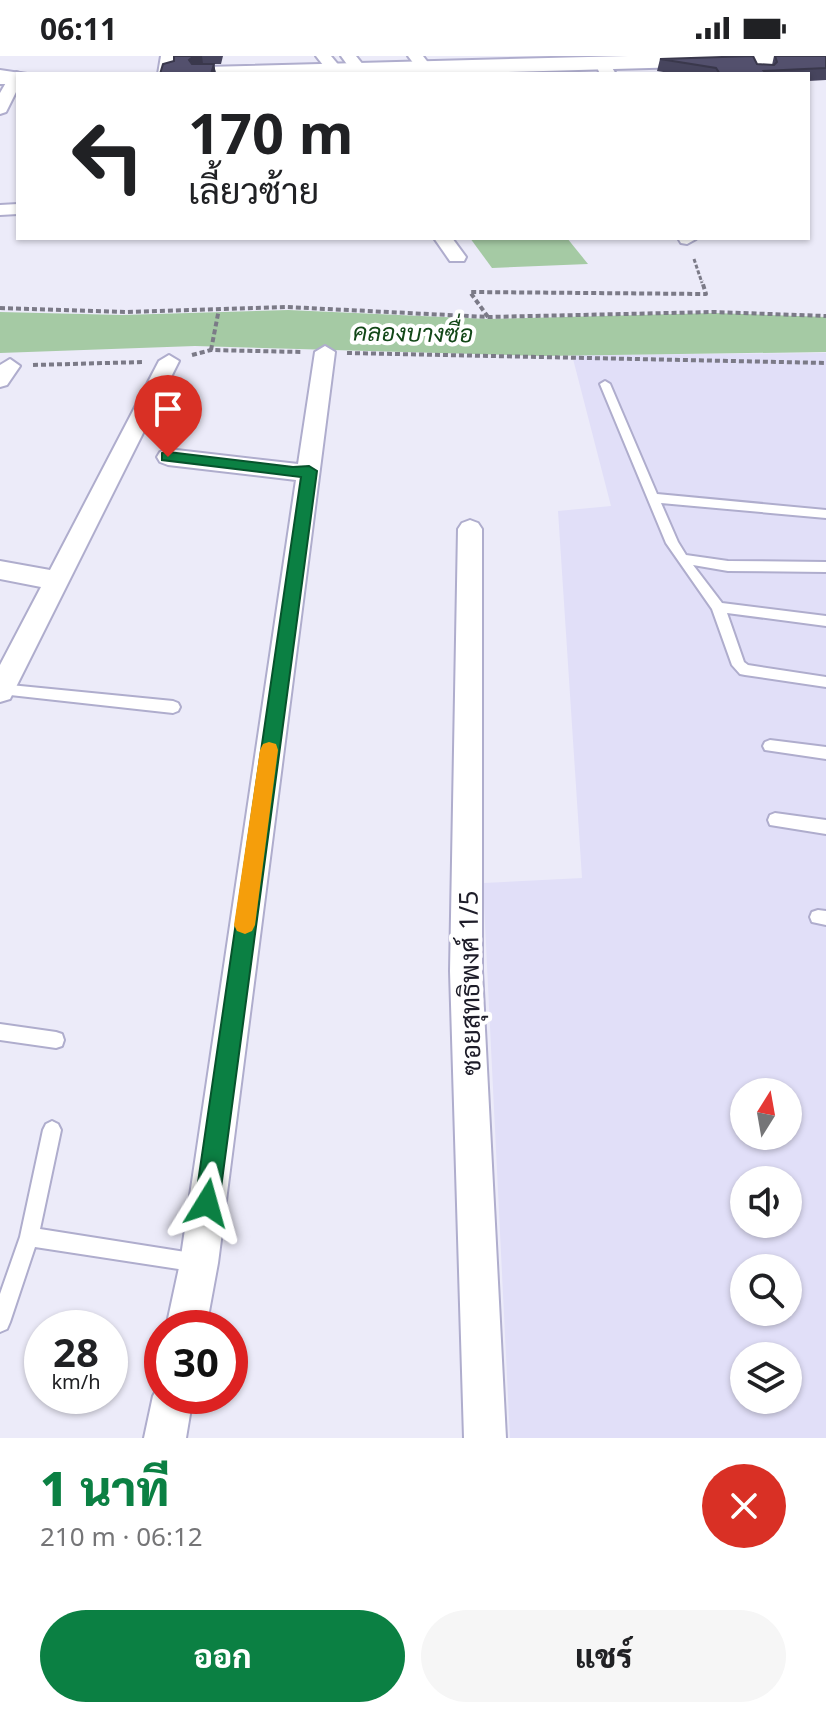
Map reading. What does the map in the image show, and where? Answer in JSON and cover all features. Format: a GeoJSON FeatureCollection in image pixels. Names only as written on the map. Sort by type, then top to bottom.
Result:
{"type":"FeatureCollection","features":[{"type":"Feature","properties":{"kind":"street"},"geometry":{"type":"LineString","coordinates":[[289,72],[420,62],[593,64],[635,59],[752,62],[826,57]]}},
{"type":"Feature","properties":{"kind":"street"},"geometry":{"type":"LineString","coordinates":[[0,109],[11,73]]}},
{"type":"Feature","properties":{"kind":"street"},"geometry":{"type":"LineString","coordinates":[[444,240],[457,257]]}},
{"type":"Feature","properties":{"kind":"street"},"geometry":{"type":"LineString","coordinates":[[190,1310],[199,1263],[325,352]]}},
{"type":"Feature","properties":{"kind":"street"},"geometry":{"type":"LineString","coordinates":[[0,690],[169,361]]}},
{"type":"Feature","properties":{"kind":"street"},"geometry":{"type":"LineString","coordinates":[[168,457],[293,472],[309,471]]}},
{"type":"Feature","properties":{"kind":"street","name":"ซอยสุทธิพงศ์ 1/5"},"geometry":{"type":"LineString","coordinates":[[470,529],[466,971],[485,1438]]}},
{"type":"Feature","properties":{"kind":"street"},"geometry":{"type":"LineString","coordinates":[[0,570],[56,580]]}},
{"type":"Feature","properties":{"kind":"street"},"geometry":{"type":"LineString","coordinates":[[165,1438],[170,1414]]}},
{"type":"Feature","properties":{"kind":"lane"},"geometry":{"type":"LineString","coordinates":[[605,384],[672,543],[718,607],[739,665],[745,670],[826,682]]}},
{"type":"Feature","properties":{"kind":"lane"},"geometry":{"type":"LineString","coordinates":[[655,498],[826,514]]}},
{"type":"Feature","properties":{"kind":"lane"},"geometry":{"type":"LineString","coordinates":[[682,559],[728,566],[826,567]]}},
{"type":"Feature","properties":{"kind":"lane"},"geometry":{"type":"LineString","coordinates":[[718,607],[826,621]]}},
{"type":"Feature","properties":{"kind":"lane"},"geometry":{"type":"LineString","coordinates":[[0,690],[173,707]]}},
{"type":"Feature","properties":{"kind":"lane"},"geometry":{"type":"LineString","coordinates":[[770,746],[826,753]]}},
{"type":"Feature","properties":{"kind":"lane"},"geometry":{"type":"LineString","coordinates":[[775,820],[826,827]]}},
{"type":"Feature","properties":{"kind":"lane"},"geometry":{"type":"LineString","coordinates":[[0,1032],[56,1040]]}},
{"type":"Feature","properties":{"kind":"lane"},"geometry":{"type":"LineString","coordinates":[[0,1322],[29,1237],[52,1130]]}},
{"type":"Feature","properties":{"kind":"lane"},"geometry":{"type":"LineString","coordinates":[[29,1237],[199,1263]]}},
{"type":"Feature","properties":{"kind":"path"},"geometry":{"type":"LineString","coordinates":[[488,317],[470,292],[706,294],[688,240]]}},
{"type":"Feature","properties":{"kind":"path"},"geometry":{"type":"LineString","coordinates":[[0,308],[126,312],[287,307],[488,317],[714,312],[826,316]]}},
{"type":"Feature","properties":{"kind":"path"},"geometry":{"type":"LineString","coordinates":[[211,350],[219,309]]}},
{"type":"Feature","properties":{"kind":"path"},"geometry":{"type":"LineString","coordinates":[[5,373],[169,361],[211,350],[826,363]]}},
{"type":"Feature","properties":{"kind":"shaded area"},"geometry":{"type":"Polygon","coordinates":[[[826,353],[826,1438],[510,1438],[483,883],[582,878],[558,511],[611,506],[572,355],[826,353]]]}},
{"type":"Feature","properties":{"kind":"water"},"geometry":{"type":"Polygon","coordinates":[[[471,240],[569,240],[588,264],[492,268],[471,240]]]}},
{"type":"Feature","properties":{"kind":"water","name":"คลองบางซื่อ"},"geometry":{"type":"Polygon","coordinates":[[[288,310],[488,319],[715,313],[826,317],[826,352],[542,356],[195,346],[0,353],[0,312],[122,315],[288,310]]]}},
{"type":"Feature","properties":{"kind":"building"},"geometry":{"type":"Polygon","coordinates":[[[174,56],[194,56],[189,60],[192,64],[214,64],[212,72],[161,72],[163,64],[174,61],[174,56]]]}},
{"type":"Feature","properties":{"kind":"building"},"geometry":{"type":"Polygon","coordinates":[[[753,56],[757,64],[774,65],[777,62],[775,56],[826,56],[826,68],[719,72],[716,68],[660,59],[753,56]]]}},
{"type":"Feature","properties":{"kind":"slow traffic"},"geometry":{"type":"LineString","coordinates":[[245,925],[269,750]]}},
{"type":"Feature","properties":{"kind":"route"},"geometry":{"type":"LineString","coordinates":[[168,457],[293,472],[309,471],[207,1203]]}}]}
